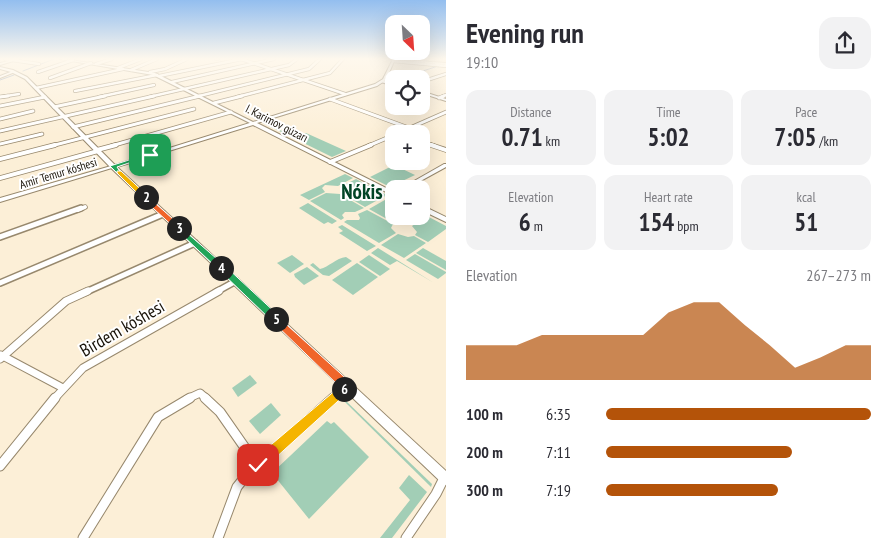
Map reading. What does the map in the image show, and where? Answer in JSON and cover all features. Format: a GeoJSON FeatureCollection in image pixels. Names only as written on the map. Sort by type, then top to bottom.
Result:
{"type":"FeatureCollection","features":[{"type":"Feature","properties":{"kind":"main road"},"geometry":{"type":"LineString","coordinates":[[32,84],[97,151],[445,479]]}},
{"type":"Feature","properties":{"kind":"main road","name":"Amir Temur kóshesi"},"geometry":{"type":"LineString","coordinates":[[113,166],[373,84]]}},
{"type":"Feature","properties":{"kind":"main road","name":"I. Karimov gúzarı"},"geometry":{"type":"LineString","coordinates":[[253,123],[385,189]]}},
{"type":"Feature","properties":{"kind":"main road"},"geometry":{"type":"LineString","coordinates":[[430,212],[446,220]]}},
{"type":"Feature","properties":{"kind":"street"},"geometry":{"type":"LineString","coordinates":[[36,88],[53,84]]}},
{"type":"Feature","properties":{"kind":"street"},"geometry":{"type":"LineString","coordinates":[[75,92],[116,84]]}},
{"type":"Feature","properties":{"kind":"street","name":"I. Karimov gúzarı"},"geometry":{"type":"LineString","coordinates":[[176,84],[253,123]]}},
{"type":"Feature","properties":{"kind":"street"},"geometry":{"type":"LineString","coordinates":[[0,131],[206,84]]}},
{"type":"Feature","properties":{"kind":"street"},"geometry":{"type":"LineString","coordinates":[[73,127],[247,84]]}},
{"type":"Feature","properties":{"kind":"street"},"geometry":{"type":"LineString","coordinates":[[214,104],[289,84]]}},
{"type":"Feature","properties":{"kind":"street"},"geometry":{"type":"LineString","coordinates":[[316,84],[345,94]]}},
{"type":"Feature","properties":{"kind":"street"},"geometry":{"type":"LineString","coordinates":[[54,106],[154,85]]}},
{"type":"Feature","properties":{"kind":"street"},"geometry":{"type":"LineString","coordinates":[[0,97],[19,94]]}},
{"type":"Feature","properties":{"kind":"street"},"geometry":{"type":"LineString","coordinates":[[430,95],[446,100]]}},
{"type":"Feature","properties":{"kind":"street"},"geometry":{"type":"LineString","coordinates":[[439,98],[446,95]]}},
{"type":"Feature","properties":{"kind":"street"},"geometry":{"type":"LineString","coordinates":[[0,106],[45,97]]}},
{"type":"Feature","properties":{"kind":"street"},"geometry":{"type":"LineString","coordinates":[[330,99],[401,125]]}},
{"type":"Feature","properties":{"kind":"street"},"geometry":{"type":"LineString","coordinates":[[0,159],[194,109]]}},
{"type":"Feature","properties":{"kind":"street"},"geometry":{"type":"LineString","coordinates":[[0,119],[33,112]]}},
{"type":"Feature","properties":{"kind":"street"},"geometry":{"type":"LineString","coordinates":[[0,178],[231,112]]}},
{"type":"Feature","properties":{"kind":"street"},"geometry":{"type":"LineString","coordinates":[[416,125],[446,112]]}},
{"type":"Feature","properties":{"kind":"street"},"geometry":{"type":"LineString","coordinates":[[0,144],[42,134]]}},
{"type":"Feature","properties":{"kind":"street"},"geometry":{"type":"LineString","coordinates":[[330,162],[385,139]]}},
{"type":"Feature","properties":{"kind":"street"},"geometry":{"type":"LineString","coordinates":[[430,144],[446,150]]}},
{"type":"Feature","properties":{"kind":"street"},"geometry":{"type":"LineString","coordinates":[[418,180],[446,165]]}},
{"type":"Feature","properties":{"kind":"street","name":"Amir Temur kóshesi"},"geometry":{"type":"LineString","coordinates":[[0,200],[113,166]]}},
{"type":"Feature","properties":{"kind":"street"},"geometry":{"type":"LineString","coordinates":[[0,237],[85,207]]}},
{"type":"Feature","properties":{"kind":"street"},"geometry":{"type":"LineString","coordinates":[[0,283],[163,214]]}},
{"type":"Feature","properties":{"kind":"street"},"geometry":{"type":"LineString","coordinates":[[63,388],[1,357],[66,301],[195,243]]}},
{"type":"Feature","properties":{"kind":"street","name":"Birdem kóshesi"},"geometry":{"type":"LineString","coordinates":[[0,466],[63,388],[83,368],[94,360],[236,281]]}},
{"type":"Feature","properties":{"kind":"street"},"geometry":{"type":"LineString","coordinates":[[218,538],[237,487],[258,465],[347,386]]}},
{"type":"Feature","properties":{"kind":"street"},"geometry":{"type":"LineString","coordinates":[[83,538],[158,417],[200,393],[220,412],[258,465]]}},
{"type":"Feature","properties":{"kind":"street"},"geometry":{"type":"LineString","coordinates":[[406,538],[445,479]]}},
{"type":"Feature","properties":{"kind":"green space"},"geometry":{"type":"Polygon","coordinates":[[[264,122],[294,137],[306,133],[346,151],[332,157],[264,122]]]}},
{"type":"Feature","properties":{"kind":"green space"},"geometry":{"type":"Polygon","coordinates":[[[385,170],[404,170],[415,175],[405,180],[385,180],[385,184],[370,177],[385,170]]]}},
{"type":"Feature","properties":{"kind":"green space"},"geometry":{"type":"Polygon","coordinates":[[[345,174],[353,178],[338,186],[325,185],[322,188],[325,192],[309,200],[300,195],[345,174]]]}},
{"type":"Feature","properties":{"kind":"green space"},"geometry":{"type":"Polygon","coordinates":[[[356,179],[385,194],[385,196],[365,207],[341,193],[343,190],[340,187],[356,179]]]}},
{"type":"Feature","properties":{"kind":"green space"},"geometry":{"type":"Polygon","coordinates":[[[326,193],[340,194],[364,208],[355,212],[345,212],[342,215],[344,218],[341,220],[310,201],[326,193]]]}},
{"type":"Feature","properties":{"kind":"green space"},"geometry":{"type":"Polygon","coordinates":[[[385,200],[385,218],[369,209],[385,200]]]}},
{"type":"Feature","properties":{"kind":"green space"},"geometry":{"type":"Polygon","coordinates":[[[308,203],[337,221],[332,224],[328,222],[324,224],[299,208],[308,203]]]}},
{"type":"Feature","properties":{"kind":"green space"},"geometry":{"type":"Polygon","coordinates":[[[367,210],[385,220],[385,225],[392,225],[391,228],[396,233],[379,243],[344,222],[347,220],[359,220],[358,214],[367,210]]]}},
{"type":"Feature","properties":{"kind":"green space"},"geometry":{"type":"Polygon","coordinates":[[[430,218],[446,226],[446,229],[428,242],[415,235],[417,232],[412,226],[430,225],[430,218]]]}},
{"type":"Feature","properties":{"kind":"green space"},"geometry":{"type":"Polygon","coordinates":[[[342,225],[376,246],[367,251],[339,233],[343,231],[338,227],[342,225]]]}},
{"type":"Feature","properties":{"kind":"green space"},"geometry":{"type":"Polygon","coordinates":[[[398,234],[408,237],[414,236],[426,243],[404,258],[381,245],[398,234]]]}},
{"type":"Feature","properties":{"kind":"green space"},"geometry":{"type":"Polygon","coordinates":[[[378,248],[434,283],[397,261],[390,265],[371,253],[378,248]]]}},
{"type":"Feature","properties":{"kind":"green space"},"geometry":{"type":"Polygon","coordinates":[[[423,248],[446,261],[446,270],[416,253],[423,248]]]}},
{"type":"Feature","properties":{"kind":"green space"},"geometry":{"type":"Polygon","coordinates":[[[415,254],[446,273],[438,279],[406,260],[415,254]]]}},
{"type":"Feature","properties":{"kind":"green space"},"geometry":{"type":"Polygon","coordinates":[[[292,255],[304,264],[290,273],[277,263],[292,255]]]}},
{"type":"Feature","properties":{"kind":"green space"},"geometry":{"type":"Polygon","coordinates":[[[369,255],[390,269],[380,276],[359,262],[369,255]]]}},
{"type":"Feature","properties":{"kind":"green space"},"geometry":{"type":"Polygon","coordinates":[[[346,257],[352,261],[329,276],[323,275],[310,265],[313,263],[320,269],[346,257]]]}},
{"type":"Feature","properties":{"kind":"green space"},"geometry":{"type":"Polygon","coordinates":[[[357,263],[378,277],[353,295],[332,280],[357,263]]]}},
{"type":"Feature","properties":{"kind":"green space"},"geometry":{"type":"Polygon","coordinates":[[[307,267],[319,276],[304,285],[294,274],[307,267]]]}},
{"type":"Feature","properties":{"kind":"green space"},"geometry":{"type":"Polygon","coordinates":[[[250,375],[257,383],[238,397],[232,388],[250,375]]]}},
{"type":"Feature","properties":{"kind":"green space"},"geometry":{"type":"Polygon","coordinates":[[[345,402],[432,484],[431,487],[345,402]]]}},
{"type":"Feature","properties":{"kind":"green space"},"geometry":{"type":"Polygon","coordinates":[[[271,403],[281,415],[260,434],[249,421],[271,403]]]}},
{"type":"Feature","properties":{"kind":"green space"},"geometry":{"type":"Polygon","coordinates":[[[327,421],[331,424],[334,422],[369,457],[309,519],[272,473],[327,421]]]}},
{"type":"Feature","properties":{"kind":"green space"},"geometry":{"type":"Polygon","coordinates":[[[409,475],[427,492],[392,538],[380,538],[410,500],[399,488],[409,475]]]}},
{"type":"Feature","properties":{"kind":"district","name":"Nókis"},"geometry":{"type":"Point","coordinates":[362,191]}},
{"type":"Feature","properties":{"kind":"route"},"geometry":{"type":"LineString","coordinates":[[150,155],[113,166],[347,386],[258,465]]}}]}
